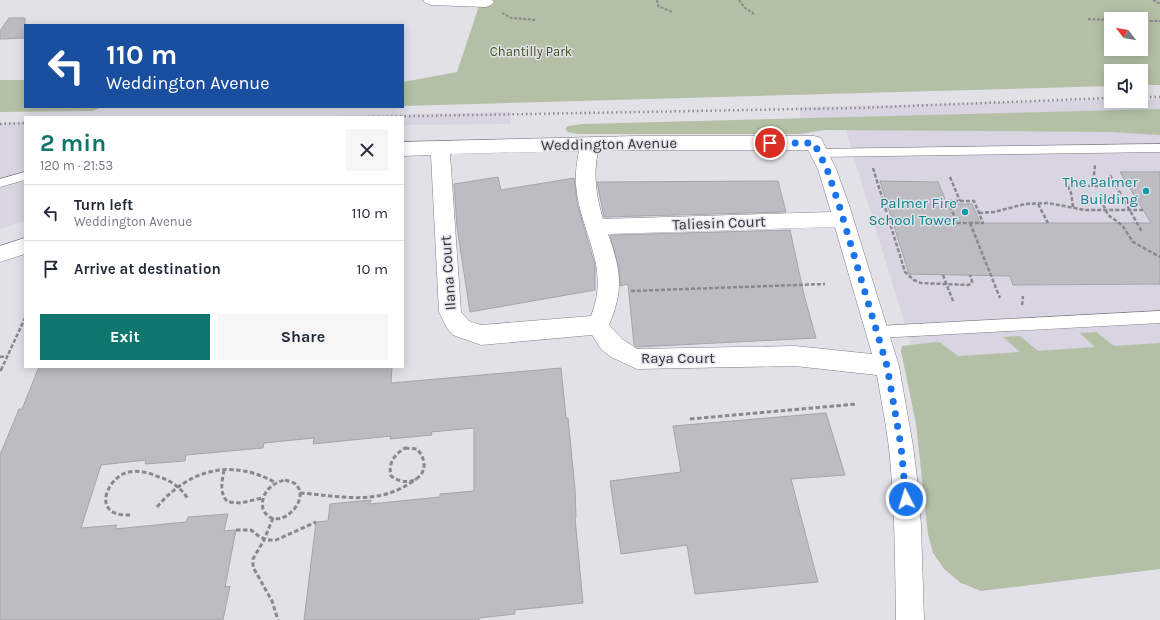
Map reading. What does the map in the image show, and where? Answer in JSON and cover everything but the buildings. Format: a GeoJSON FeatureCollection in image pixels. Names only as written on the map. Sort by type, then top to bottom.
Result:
{"type":"FeatureCollection","features":[{"type":"Feature","properties":{"kind":"street"},"geometry":{"type":"LineString","coordinates":[[431,0],[486,2]]}},
{"type":"Feature","properties":{"kind":"street"},"geometry":{"type":"LineString","coordinates":[[590,144],[584,173],[586,190],[596,227],[608,259],[610,274],[607,304],[598,325]]}},
{"type":"Feature","properties":{"kind":"street","name":"Weddington Avenue"},"geometry":{"type":"LineString","coordinates":[[404,149],[590,144],[817,148]]}},
{"type":"Feature","properties":{"kind":"street","name":"Ilana Court"},"geometry":{"type":"LineString","coordinates":[[440,147],[450,312],[452,320],[458,327],[480,335],[598,325]]}},
{"type":"Feature","properties":{"kind":"street"},"geometry":{"type":"LineString","coordinates":[[817,148],[827,169],[878,332],[887,366],[901,446],[908,525],[910,620]]}},
{"type":"Feature","properties":{"kind":"street","name":"Taliesin Court"},"geometry":{"type":"LineString","coordinates":[[596,227],[843,219]]}},
{"type":"Feature","properties":{"kind":"street"},"geometry":{"type":"LineString","coordinates":[[0,254],[24,246]]}},
{"type":"Feature","properties":{"kind":"street","name":"Raya Court"},"geometry":{"type":"LineString","coordinates":[[598,325],[607,341],[617,350],[637,359],[796,356],[887,366]]}},
{"type":"Feature","properties":{"kind":"lane"},"geometry":{"type":"LineString","coordinates":[[817,148],[1160,148]]}},
{"type":"Feature","properties":{"kind":"lane"},"geometry":{"type":"LineString","coordinates":[[0,184],[24,176]]}},
{"type":"Feature","properties":{"kind":"lane"},"geometry":{"type":"LineString","coordinates":[[878,332],[1160,317]]}},
{"type":"Feature","properties":{"kind":"path"},"geometry":{"type":"LineString","coordinates":[[739,0],[744,7],[754,14]]}},
{"type":"Feature","properties":{"kind":"path"},"geometry":{"type":"LineString","coordinates":[[1153,0],[1160,4]]}},
{"type":"Feature","properties":{"kind":"path"},"geometry":{"type":"LineString","coordinates":[[657,1],[658,6],[672,12]]}},
{"type":"Feature","properties":{"kind":"path"},"geometry":{"type":"LineString","coordinates":[[499,10],[511,18],[536,20]]}},
{"type":"Feature","properties":{"kind":"path"},"geometry":{"type":"LineString","coordinates":[[1088,19],[1104,20]]}},
{"type":"Feature","properties":{"kind":"path"},"geometry":{"type":"LineString","coordinates":[[1148,21],[1160,21]]}},
{"type":"Feature","properties":{"kind":"path"},"geometry":{"type":"LineString","coordinates":[[874,172],[905,272],[918,283],[946,285],[971,284],[972,281],[970,275]]}},
{"type":"Feature","properties":{"kind":"path"},"geometry":{"type":"LineString","coordinates":[[1073,207],[1071,193],[1068,186],[1100,186],[1094,175]]}},
{"type":"Feature","properties":{"kind":"path"},"geometry":{"type":"LineString","coordinates":[[1110,175],[1142,232]]}},
{"type":"Feature","properties":{"kind":"path"},"geometry":{"type":"LineString","coordinates":[[950,177],[960,201]]}},
{"type":"Feature","properties":{"kind":"path"},"geometry":{"type":"LineString","coordinates":[[1104,193],[1102,202],[1104,210],[1108,215],[1122,226],[1133,242],[1160,257]]}},
{"type":"Feature","properties":{"kind":"path"},"geometry":{"type":"LineString","coordinates":[[948,201],[974,201],[979,212],[983,223],[957,223],[948,201]]}},
{"type":"Feature","properties":{"kind":"path"},"geometry":{"type":"LineString","coordinates":[[979,212],[994,212],[1025,204],[1048,203],[1085,210],[1143,210]]}},
{"type":"Feature","properties":{"kind":"path"},"geometry":{"type":"LineString","coordinates":[[1038,204],[1048,223]]}},
{"type":"Feature","properties":{"kind":"path"},"geometry":{"type":"LineString","coordinates":[[970,223],[1000,298]]}},
{"type":"Feature","properties":{"kind":"path"},"geometry":{"type":"LineString","coordinates":[[943,275],[952,301]]}},
{"type":"Feature","properties":{"kind":"path"},"geometry":{"type":"LineString","coordinates":[[626,291],[825,284]]}},
{"type":"Feature","properties":{"kind":"path"},"geometry":{"type":"LineString","coordinates":[[0,371],[24,320]]}},
{"type":"Feature","properties":{"kind":"path"},"geometry":{"type":"LineString","coordinates":[[0,357],[7,356]]}},
{"type":"Feature","properties":{"kind":"path"},"geometry":{"type":"LineString","coordinates":[[690,419],[857,404]]}},
{"type":"Feature","properties":{"kind":"path"},"geometry":{"type":"LineString","coordinates":[[300,493],[354,499],[375,496],[402,489],[416,479],[424,469],[425,458],[422,453],[411,448],[399,451],[394,455],[389,466],[391,476],[400,482],[411,482],[416,479]]}},
{"type":"Feature","properties":{"kind":"path"},"geometry":{"type":"LineString","coordinates":[[157,507],[178,486],[205,473],[224,470],[254,472],[266,476],[276,482]]}},
{"type":"Feature","properties":{"kind":"path"},"geometry":{"type":"LineString","coordinates":[[224,470],[221,493],[223,499],[232,504],[248,502],[262,497],[276,482],[285,480],[291,480],[296,483],[300,493],[297,506],[292,512],[279,518],[273,518],[264,512],[262,507],[262,497]]}},
{"type":"Feature","properties":{"kind":"path"},"geometry":{"type":"LineString","coordinates":[[130,515],[121,516],[113,513],[107,508],[105,499],[108,489],[122,474],[137,472],[151,474],[166,479],[178,486],[188,499]]}},
{"type":"Feature","properties":{"kind":"path"},"geometry":{"type":"LineString","coordinates":[[273,518],[264,540],[253,560],[253,567],[272,601],[278,620]]}},
{"type":"Feature","properties":{"kind":"path"},"geometry":{"type":"LineString","coordinates":[[236,530],[251,530],[264,540],[282,540],[291,536],[302,527],[316,522]]}},
{"type":"Feature","properties":{"kind":"shaded area"},"geometry":{"type":"Polygon","coordinates":[[[1160,99],[1160,362],[923,387],[843,122],[799,124],[801,107],[1104,100],[1104,108],[1148,108],[1148,100],[1160,99]]]}},
{"type":"Feature","properties":{"kind":"shaded area"},"geometry":{"type":"Polygon","coordinates":[[[511,112],[511,124],[404,125],[404,116],[317,116],[511,112]]]}},
{"type":"Feature","properties":{"kind":"shaded area"},"geometry":{"type":"Polygon","coordinates":[[[24,122],[24,221],[0,229],[0,123],[24,122]]]}},
{"type":"Feature","properties":{"kind":"green space","name":"Chantilly Park"},"geometry":{"type":"Polygon","coordinates":[[[481,0],[1160,0],[1160,85],[1148,85],[1148,64],[1104,64],[1104,86],[404,106],[404,82],[457,72],[481,0]]]}},
{"type":"Feature","properties":{"kind":"green space"},"geometry":{"type":"Polygon","coordinates":[[[0,80],[24,80],[24,108],[100,108],[93,111],[0,112],[0,80]]]}},
{"type":"Feature","properties":{"kind":"green space"},"geometry":{"type":"Polygon","coordinates":[[[1160,109],[1160,135],[1110,132],[825,130],[801,134],[578,134],[568,132],[565,129],[568,126],[583,124],[1160,109]]]}},
{"type":"Feature","properties":{"kind":"green space"},"geometry":{"type":"Polygon","coordinates":[[[1096,332],[1114,346],[1160,343],[1160,569],[981,591],[961,583],[944,569],[933,553],[928,534],[916,424],[901,351],[902,346],[936,342],[941,343],[958,356],[1020,352],[1003,337],[1020,336],[1038,351],[1095,347],[1080,333],[1096,332]]]}},
{"type":"Feature","properties":{"kind":"railway"},"geometry":{"type":"LineString","coordinates":[[1148,97],[1160,97]]}},
{"type":"Feature","properties":{"kind":"railway"},"geometry":{"type":"LineString","coordinates":[[404,116],[857,108],[1104,98]]}},
{"type":"Feature","properties":{"kind":"railway"},"geometry":{"type":"LineString","coordinates":[[0,124],[24,123]]}},
{"type":"Feature","properties":{"kind":"place","name":"The Palmer Building"},"geometry":{"type":"Point","coordinates":[1146,191]}},
{"type":"Feature","properties":{"kind":"place","name":"Palmer Fire School Tower"},"geometry":{"type":"Point","coordinates":[965,212]}},
{"type":"Feature","properties":{"kind":"route"},"geometry":{"type":"LineString","coordinates":[[770,143],[814,143],[827,169],[878,332],[887,366],[901,446],[906,499]]}}]}
